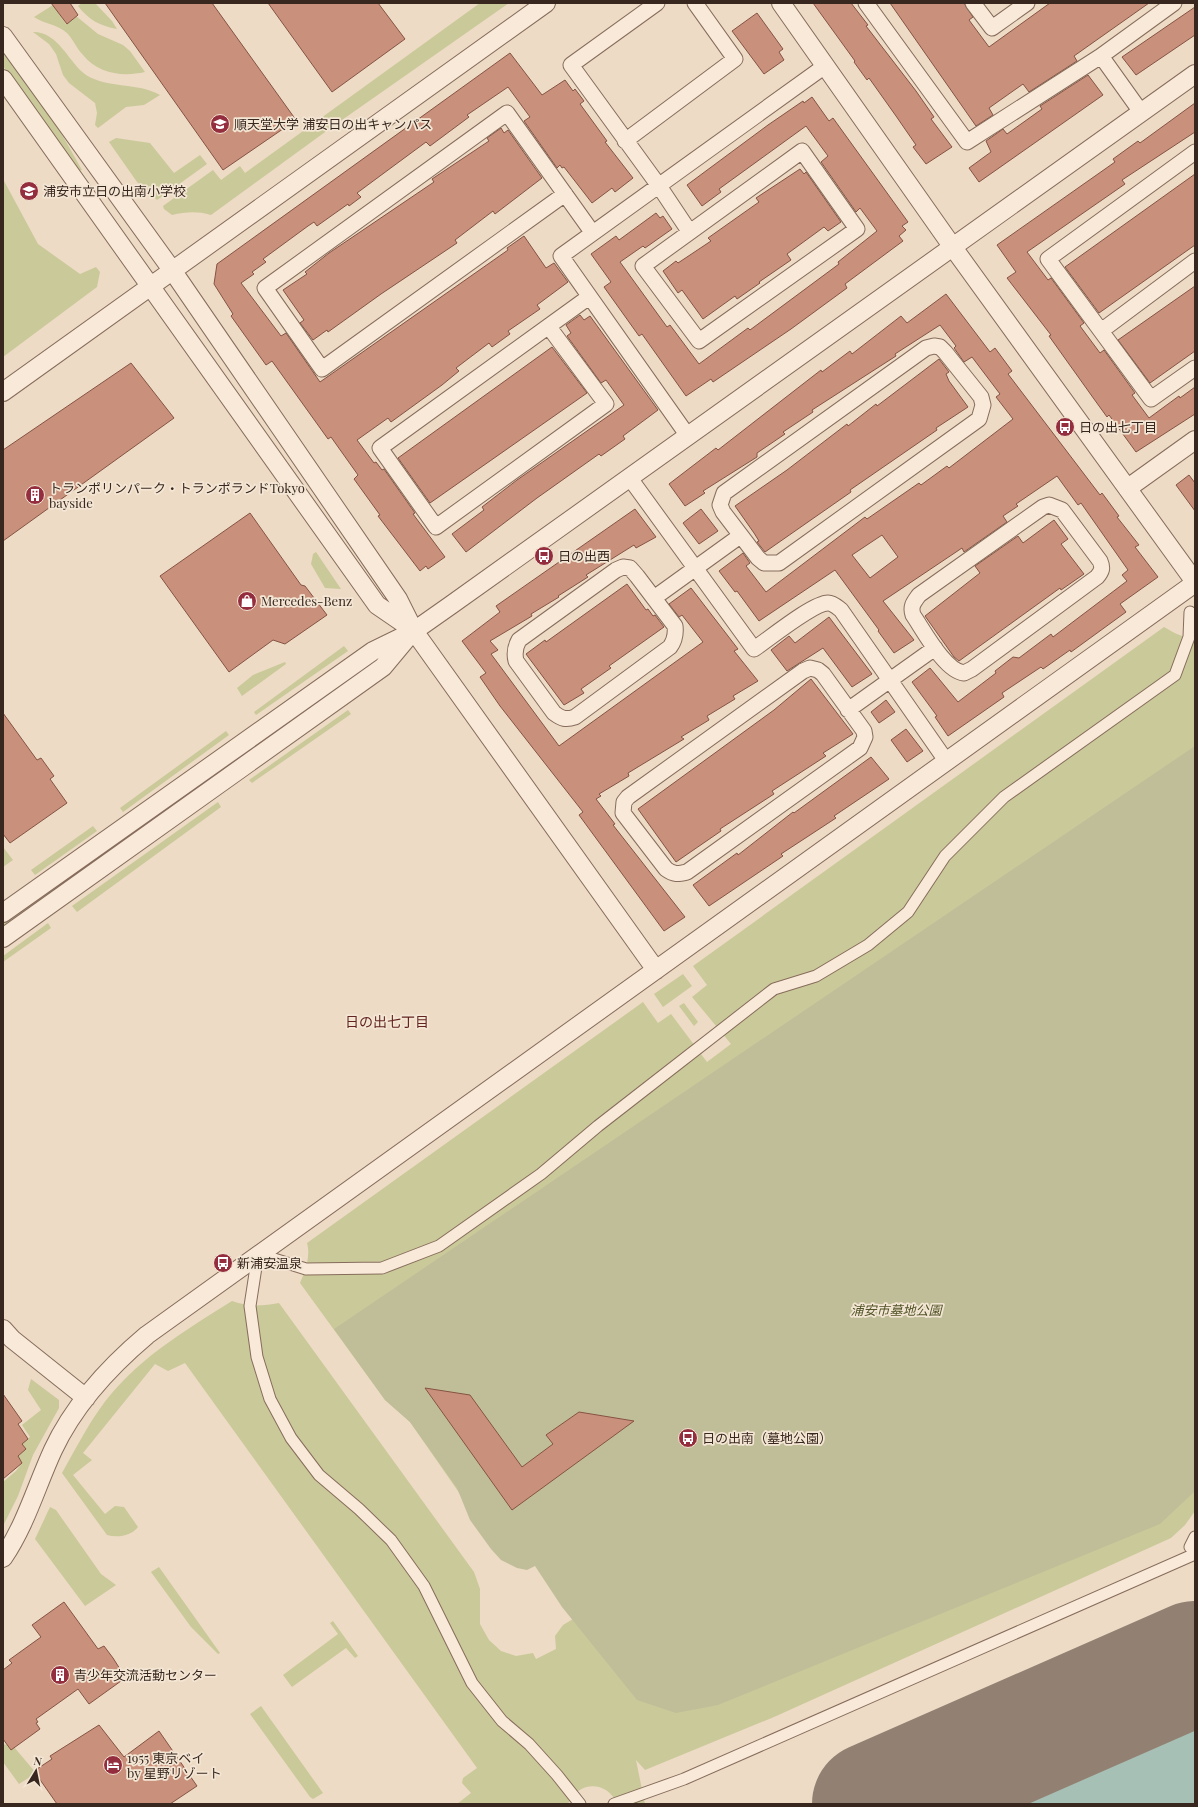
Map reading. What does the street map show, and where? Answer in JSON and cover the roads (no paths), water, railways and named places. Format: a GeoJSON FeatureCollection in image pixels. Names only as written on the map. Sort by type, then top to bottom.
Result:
{"type":"FeatureCollection","features":[{"type":"Feature","properties":{"kind":"street"},"geometry":{"type":"LineString","coordinates":[[3,392],[150,285],[546,3]]}},
{"type":"Feature","properties":{"kind":"street"},"geometry":{"type":"LineString","coordinates":[[657,3],[571,65],[659,186],[689,231]]}},
{"type":"Feature","properties":{"kind":"street"},"geometry":{"type":"LineString","coordinates":[[625,141],[735,59],[695,3]]}},
{"type":"Feature","properties":{"kind":"street"},"geometry":{"type":"LineString","coordinates":[[3,1558],[26,1518],[54,1448],[86,1398],[107,1372],[147,1335],[258,1254],[948,762],[1195,582],[952,246],[781,3]]}},
{"type":"Feature","properties":{"kind":"street"},"geometry":{"type":"LineString","coordinates":[[866,3],[967,142],[1101,56],[1174,3]]}},
{"type":"Feature","properties":{"kind":"street"},"geometry":{"type":"LineString","coordinates":[[974,3],[992,28],[1027,3]]}},
{"type":"Feature","properties":{"kind":"street"},"geometry":{"type":"LineString","coordinates":[[3,36],[172,270],[398,599],[414,631],[656,970]]}},
{"type":"Feature","properties":{"kind":"street"},"geometry":{"type":"LineString","coordinates":[[1101,56],[1142,112]]}},
{"type":"Feature","properties":{"kind":"street"},"geometry":{"type":"LineString","coordinates":[[688,436],[560,256],[825,66]]}},
{"type":"Feature","properties":{"kind":"street"},"geometry":{"type":"LineString","coordinates":[[3,913],[373,651],[414,631],[1195,74]]}},
{"type":"Feature","properties":{"kind":"street"},"geometry":{"type":"LineString","coordinates":[[3,79],[377,605],[414,631]]}},
{"type":"Feature","properties":{"kind":"street"},"geometry":{"type":"LineString","coordinates":[[565,194],[322,369],[265,288],[507,113],[565,194],[592,232]]}},
{"type":"Feature","properties":{"kind":"street"},"geometry":{"type":"LineString","coordinates":[[802,151],[857,229],[699,341],[643,266],[689,231],[802,151]]}},
{"type":"Feature","properties":{"kind":"street"},"geometry":{"type":"LineString","coordinates":[[1195,152],[1048,259],[1151,399],[1195,368]]}},
{"type":"Feature","properties":{"kind":"street"},"geometry":{"type":"LineString","coordinates":[[1101,331],[1195,261]]}},
{"type":"Feature","properties":{"kind":"street"},"geometry":{"type":"LineString","coordinates":[[549,326],[606,404],[436,527],[380,448],[589,297]]}},
{"type":"Feature","properties":{"kind":"street"},"geometry":{"type":"LineString","coordinates":[[934,346],[940,347],[981,397],[983,405],[979,419],[779,562],[764,563],[740,536],[720,505],[724,493],[926,348],[934,346]]}},
{"type":"Feature","properties":{"kind":"street"},"geometry":{"type":"LineString","coordinates":[[1128,488],[1195,440]]}},
{"type":"Feature","properties":{"kind":"street"},"geometry":{"type":"LineString","coordinates":[[629,477],[754,649],[815,607],[829,603],[841,610],[948,762]]}},
{"type":"Feature","properties":{"kind":"street"},"geometry":{"type":"LineString","coordinates":[[1049,505],[1062,510],[1100,561],[1102,566],[1101,572],[1097,577],[972,669],[964,673],[954,670],[935,648],[911,610],[913,602],[919,595],[1043,507],[1049,505]]}},
{"type":"Feature","properties":{"kind":"street"},"geometry":{"type":"LineString","coordinates":[[654,598],[740,536]]}},
{"type":"Feature","properties":{"kind":"street"},"geometry":{"type":"LineString","coordinates":[[623,567],[630,568],[654,598],[675,626],[676,633],[674,641],[670,647],[575,717],[568,719],[560,718],[554,714],[516,661],[514,654],[519,640],[616,570],[623,567]]}},
{"type":"Feature","properties":{"kind":"street"},"geometry":{"type":"LineString","coordinates":[[258,1254],[306,1269],[382,1268],[439,1246],[541,1174],[598,1126],[774,989],[816,976],[868,945],[908,912],[945,856],[1004,798],[1175,675],[1189,637],[1190,612]]}},
{"type":"Feature","properties":{"kind":"street"},"geometry":{"type":"LineString","coordinates":[[3,938],[383,667],[414,631]]}},
{"type":"Feature","properties":{"kind":"street"},"geometry":{"type":"LineString","coordinates":[[848,710],[935,648]]}},
{"type":"Feature","properties":{"kind":"street"},"geometry":{"type":"LineString","coordinates":[[810,668],[818,670],[823,674],[848,710],[864,731],[865,737],[860,748],[687,872],[678,874],[672,873],[666,869],[623,812],[624,802],[628,797],[803,671],[810,668]]}},
{"type":"Feature","properties":{"kind":"street"},"geometry":{"type":"LineString","coordinates":[[258,1254],[250,1306],[257,1357],[270,1399],[291,1438],[319,1475],[359,1509],[391,1540],[424,1586],[472,1683],[502,1721],[529,1744],[557,1775],[580,1804]]}},
{"type":"Feature","properties":{"kind":"street"},"geometry":{"type":"LineString","coordinates":[[3,1329],[19,1345],[86,1398]]}},
{"type":"Feature","properties":{"kind":"street"},"geometry":{"type":"LineString","coordinates":[[614,1804],[684,1779],[1193,1546]]}},
{"type":"Feature","properties":{"kind":"place","name":"順天堂大学 浦安日の出キャンパス"},"geometry":{"type":"Point","coordinates":[220,124]}},
{"type":"Feature","properties":{"kind":"place","name":"浦安市立日の出南小学校"},"geometry":{"type":"Point","coordinates":[29,191]}},
{"type":"Feature","properties":{"kind":"place","name":"日の出七丁目"},"geometry":{"type":"Point","coordinates":[1065,427]}},
{"type":"Feature","properties":{"kind":"place","name":"トランポリンパーク・トランポランドTokyo bayside"},"geometry":{"type":"Point","coordinates":[35,495]}},
{"type":"Feature","properties":{"kind":"place","name":"日の出西"},"geometry":{"type":"Point","coordinates":[544,556]}},
{"type":"Feature","properties":{"kind":"place","name":"Mercedes-Benz"},"geometry":{"type":"Point","coordinates":[247,601]}},
{"type":"Feature","properties":{"kind":"place","name":"新浦安温泉"},"geometry":{"type":"Point","coordinates":[223,1263]}},
{"type":"Feature","properties":{"kind":"place","name":"日の出南（墓地公園）"},"geometry":{"type":"Point","coordinates":[688,1438]}},
{"type":"Feature","properties":{"kind":"place","name":"青少年交流活動センター"},"geometry":{"type":"Point","coordinates":[60,1675]}},
{"type":"Feature","properties":{"kind":"place","name":"1955 東京ベイ by 星野リゾート"},"geometry":{"type":"Point","coordinates":[113,1765]}},
{"type":"Feature","properties":{"kind":"district","name":"日の出七丁目"},"geometry":{"type":"Point","coordinates":[387,1022]}},
{"type":"Feature","properties":{"kind":"park label","name":"浦安市墓地公園"},"geometry":{"type":"Point","coordinates":[896,1310]}}]}
